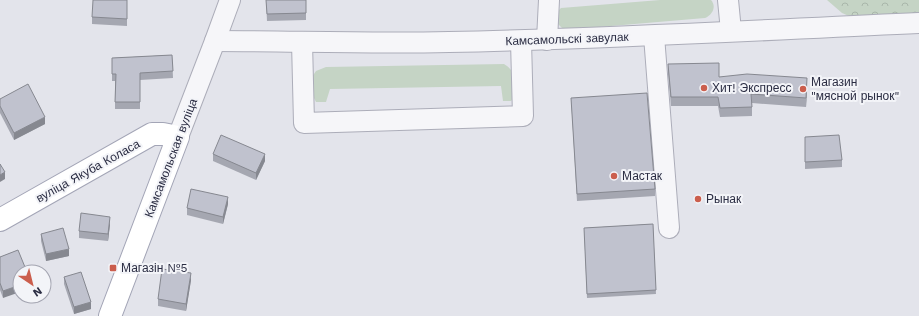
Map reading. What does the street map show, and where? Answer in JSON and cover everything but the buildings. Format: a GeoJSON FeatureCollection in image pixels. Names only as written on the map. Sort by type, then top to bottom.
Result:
{"type":"FeatureCollection","features":[{"type":"Feature","properties":{"kind":"main road","name":"вуліца Якуба Коласа"},"geometry":{"type":"LineString","coordinates":[[0,220],[152,134],[163,134],[178,137]]}},
{"type":"Feature","properties":{"kind":"main road","name":"Камсамольская вуліца"},"geometry":{"type":"LineString","coordinates":[[110,316],[178,137]]}},
{"type":"Feature","properties":{"kind":"street","name":"Камсамольская вуліца"},"geometry":{"type":"LineString","coordinates":[[178,137],[230,0]]}},
{"type":"Feature","properties":{"kind":"street"},"geometry":{"type":"LineString","coordinates":[[547,40],[549,0]]}},
{"type":"Feature","properties":{"kind":"street"},"geometry":{"type":"LineString","coordinates":[[728,0],[731,31]]}},
{"type":"Feature","properties":{"kind":"street","name":"Камсамольскі завулак"},"geometry":{"type":"LineString","coordinates":[[215,42],[446,42],[547,40],[919,23]]}},
{"type":"Feature","properties":{"kind":"street"},"geometry":{"type":"LineString","coordinates":[[654,36],[669,228]]}},
{"type":"Feature","properties":{"kind":"street"},"geometry":{"type":"LineString","coordinates":[[302,42],[304,123],[523,116],[520,40]]}},
{"type":"Feature","properties":{"kind":"green space"},"geometry":{"type":"Polygon","coordinates":[[[660,0],[711,0],[714,8],[712,13],[705,18],[564,30],[557,23],[556,13],[561,8],[660,0]]]}},
{"type":"Feature","properties":{"kind":"green space"},"geometry":{"type":"Polygon","coordinates":[[[827,0],[919,0],[919,15],[858,20],[842,13],[827,0]]]}},
{"type":"Feature","properties":{"kind":"green space"},"geometry":{"type":"Polygon","coordinates":[[[504,64],[513,73],[515,81],[517,94],[511,101],[503,101],[501,86],[330,89],[326,102],[316,102],[312,94],[310,80],[316,71],[326,67],[504,64]]]}},
{"type":"Feature","properties":{"kind":"place","name":"Хит! Экспресс"},"geometry":{"type":"Point","coordinates":[704,88]}},
{"type":"Feature","properties":{"kind":"place","name":"Магазин \"мясной рынок\""},"geometry":{"type":"Point","coordinates":[803,89]}},
{"type":"Feature","properties":{"kind":"place","name":"Мастак"},"geometry":{"type":"Point","coordinates":[614,176]}},
{"type":"Feature","properties":{"kind":"place","name":"Рынак"},"geometry":{"type":"Point","coordinates":[698,199]}},
{"type":"Feature","properties":{"kind":"place","name":"Магазін №5"},"geometry":{"type":"Point","coordinates":[113,268]}}]}
